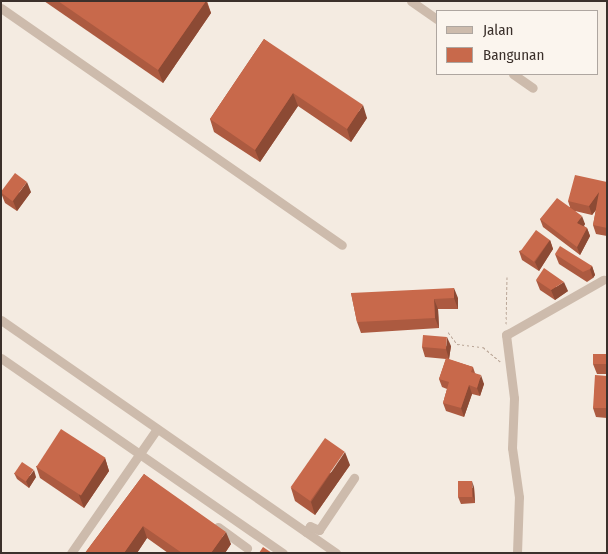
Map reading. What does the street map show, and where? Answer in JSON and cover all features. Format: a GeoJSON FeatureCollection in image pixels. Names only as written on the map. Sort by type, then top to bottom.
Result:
{"type":"FeatureCollection","features":[{"type":"Feature","properties":{"kind":"street"},"geometry":{"type":"LineString","coordinates":[[412,1],[436,18]]}},
{"type":"Feature","properties":{"kind":"street"},"geometry":{"type":"LineString","coordinates":[[1,8],[342,245]]}},
{"type":"Feature","properties":{"kind":"street"},"geometry":{"type":"LineString","coordinates":[[514,75],[533,88]]}},
{"type":"Feature","properties":{"kind":"street"},"geometry":{"type":"LineString","coordinates":[[514,551],[519,497],[514,474],[514,398],[506,335],[603,280]]}},
{"type":"Feature","properties":{"kind":"street"},"geometry":{"type":"LineString","coordinates":[[1,320],[336,553]]}},
{"type":"Feature","properties":{"kind":"street"},"geometry":{"type":"LineString","coordinates":[[1,358],[283,553]]}},
{"type":"Feature","properties":{"kind":"street"},"geometry":{"type":"LineString","coordinates":[[71,553],[157,429]]}},
{"type":"Feature","properties":{"kind":"street"},"geometry":{"type":"LineString","coordinates":[[306,532],[310,526],[319,530],[354,478]]}},
{"type":"Feature","properties":{"kind":"street"},"geometry":{"type":"LineString","coordinates":[[208,520],[246,550],[256,534]]}},
{"type":"Feature","properties":{"kind":"path"},"geometry":{"type":"LineString","coordinates":[[506,335],[507,277]]}},
{"type":"Feature","properties":{"kind":"path"},"geometry":{"type":"LineString","coordinates":[[448,332],[457,344],[483,347],[509,369]]}},
{"type":"Feature","properties":{"kind":"building"},"geometry":{"type":"Polygon","coordinates":[[[58,1],[206,1],[158,70],[58,1]]]}},
{"type":"Feature","properties":{"kind":"building"},"geometry":{"type":"Polygon","coordinates":[[[264,39],[363,105],[347,129],[293,93],[255,150],[210,119],[264,39]]]}},
{"type":"Feature","properties":{"kind":"building"},"geometry":{"type":"Polygon","coordinates":[[[15,173],[27,182],[13,201],[1,192],[15,173]]]}},
{"type":"Feature","properties":{"kind":"building"},"geometry":{"type":"Polygon","coordinates":[[[575,175],[607,182],[607,228],[593,225],[599,192],[589,206],[568,201],[575,175]]]}},
{"type":"Feature","properties":{"kind":"building"},"geometry":{"type":"Polygon","coordinates":[[[557,198],[582,216],[577,223],[587,228],[577,247],[540,219],[557,198]]]}},
{"type":"Feature","properties":{"kind":"building"},"geometry":{"type":"Polygon","coordinates":[[[536,230],[550,240],[534,262],[520,252],[536,230]]]}},
{"type":"Feature","properties":{"kind":"building"},"geometry":{"type":"Polygon","coordinates":[[[560,246],[592,266],[590,269],[583,272],[555,254],[560,246]]]}},
{"type":"Feature","properties":{"kind":"building"},"geometry":{"type":"Polygon","coordinates":[[[544,268],[564,282],[551,290],[536,280],[544,268]]]}},
{"type":"Feature","properties":{"kind":"building"},"geometry":{"type":"Polygon","coordinates":[[[454,288],[454,298],[434,299],[435,318],[357,322],[351,293],[454,288]]]}},
{"type":"Feature","properties":{"kind":"building"},"geometry":{"type":"Polygon","coordinates":[[[423,335],[447,337],[446,349],[422,347],[423,335]]]}},
{"type":"Feature","properties":{"kind":"building"},"geometry":{"type":"Polygon","coordinates":[[[593,354],[607,354],[607,364],[593,364],[593,354]]]}},
{"type":"Feature","properties":{"kind":"building"},"geometry":{"type":"Polygon","coordinates":[[[446,358],[473,367],[471,372],[481,375],[477,388],[469,385],[461,408],[443,403],[449,382],[439,379],[446,358]]]}},
{"type":"Feature","properties":{"kind":"building"},"geometry":{"type":"Polygon","coordinates":[[[595,375],[607,376],[607,408],[593,408],[595,375]]]}},
{"type":"Feature","properties":{"kind":"building"},"geometry":{"type":"Polygon","coordinates":[[[61,429],[105,458],[81,496],[36,467],[61,429]]]}},
{"type":"Feature","properties":{"kind":"building"},"geometry":{"type":"Polygon","coordinates":[[[325,438],[345,452],[310,501],[291,487],[325,438]]]}},
{"type":"Feature","properties":{"kind":"building"},"geometry":{"type":"Polygon","coordinates":[[[22,462],[34,470],[26,481],[14,474],[22,462]]]}},
{"type":"Feature","properties":{"kind":"building"},"geometry":{"type":"Polygon","coordinates":[[[144,474],[226,532],[211,553],[182,553],[143,526],[124,553],[85,553],[144,474]]]}},
{"type":"Feature","properties":{"kind":"building"},"geometry":{"type":"Polygon","coordinates":[[[458,481],[472,481],[472,497],[458,497],[458,481]]]}},
{"type":"Feature","properties":{"kind":"building"},"geometry":{"type":"Polygon","coordinates":[[[263,547],[272,553],[259,553],[263,547]]]}}]}
